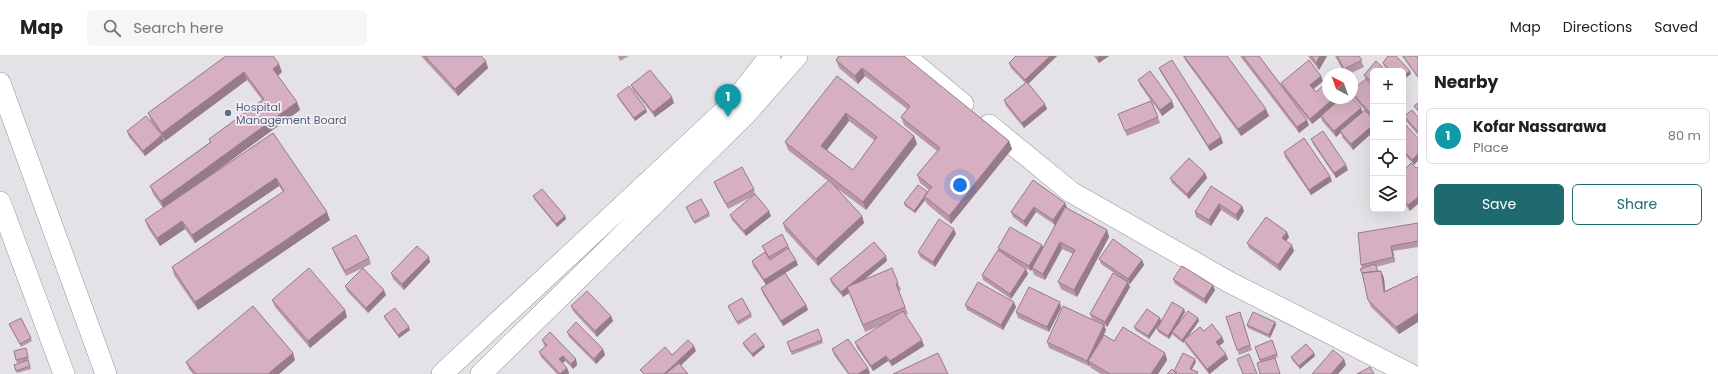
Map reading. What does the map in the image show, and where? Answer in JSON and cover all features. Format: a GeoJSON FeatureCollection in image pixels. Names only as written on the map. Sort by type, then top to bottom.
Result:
{"type":"FeatureCollection","features":[{"type":"Feature","properties":{"kind":"street"},"geometry":{"type":"LineString","coordinates":[[442,374],[734,102],[770,56]]}},
{"type":"Feature","properties":{"kind":"street"},"geometry":{"type":"LineString","coordinates":[[481,374],[745,115],[796,56]]}},
{"type":"Feature","properties":{"kind":"street"},"geometry":{"type":"LineString","coordinates":[[905,56],[1071,192],[1229,282],[1410,374],[1418,368]]}},
{"type":"Feature","properties":{"kind":"street"},"geometry":{"type":"LineString","coordinates":[[0,83],[106,374]]}},
{"type":"Feature","properties":{"kind":"street"},"geometry":{"type":"LineString","coordinates":[[0,202],[64,374]]}},
{"type":"Feature","properties":{"kind":"building"},"geometry":{"type":"Polygon","coordinates":[[[226,56],[273,56],[279,64],[273,69],[297,102],[161,201],[150,186],[211,142],[209,139],[264,99],[244,72],[162,133],[148,113],[226,56]]]}},
{"type":"Feature","properties":{"kind":"building"},"geometry":{"type":"Polygon","coordinates":[[[425,56],[481,56],[486,61],[455,89],[425,56]]]}},
{"type":"Feature","properties":{"kind":"building"},"geometry":{"type":"Polygon","coordinates":[[[839,56],[904,56],[1009,141],[949,216],[924,196],[932,187],[917,175],[940,148],[901,117],[910,106],[862,68],[855,76],[836,60],[839,56]]]}},
{"type":"Feature","properties":{"kind":"building"},"geometry":{"type":"Polygon","coordinates":[[[1016,56],[1050,56],[1025,80],[1009,63],[1016,56]]]}},
{"type":"Feature","properties":{"kind":"building"},"geometry":{"type":"Polygon","coordinates":[[[1184,56],[1227,56],[1266,109],[1238,129],[1184,56]]]}},
{"type":"Feature","properties":{"kind":"building"},"geometry":{"type":"Polygon","coordinates":[[[1243,56],[1259,56],[1307,120],[1297,127],[1243,56]]]}},
{"type":"Feature","properties":{"kind":"building"},"geometry":{"type":"Polygon","coordinates":[[[1311,56],[1320,56],[1316,63],[1311,56]]]}},
{"type":"Feature","properties":{"kind":"building"},"geometry":{"type":"Polygon","coordinates":[[[1337,56],[1359,56],[1362,60],[1346,68],[1343,68],[1337,56]]]}},
{"type":"Feature","properties":{"kind":"building"},"geometry":{"type":"Polygon","coordinates":[[[1388,56],[1396,56],[1410,71],[1406,74],[1406,68],[1387,68],[1383,63],[1388,56]]]}},
{"type":"Feature","properties":{"kind":"building"},"geometry":{"type":"Polygon","coordinates":[[[1403,56],[1417,56],[1418,77],[1403,56]]]}},
{"type":"Feature","properties":{"kind":"building"},"geometry":{"type":"Polygon","coordinates":[[[1172,60],[1221,137],[1208,146],[1159,68],[1172,60]]]}},
{"type":"Feature","properties":{"kind":"building"},"geometry":{"type":"Polygon","coordinates":[[[1309,60],[1321,76],[1310,85],[1316,92],[1322,87],[1322,104],[1327,104],[1310,119],[1281,83],[1309,60]]]}},
{"type":"Feature","properties":{"kind":"building"},"geometry":{"type":"Polygon","coordinates":[[[1376,61],[1383,68],[1370,68],[1376,61]]]}},
{"type":"Feature","properties":{"kind":"building"},"geometry":{"type":"Polygon","coordinates":[[[1370,68],[1370,80],[1364,75],[1370,68]]]}},
{"type":"Feature","properties":{"kind":"building"},"geometry":{"type":"Polygon","coordinates":[[[650,70],[672,97],[653,112],[631,85],[650,70]]]}},
{"type":"Feature","properties":{"kind":"building"},"geometry":{"type":"Polygon","coordinates":[[[1150,71],[1172,101],[1160,110],[1138,80],[1150,71]]]}},
{"type":"Feature","properties":{"kind":"building"},"geometry":{"type":"Polygon","coordinates":[[[837,76],[914,136],[863,202],[785,142],[837,76]],[[846,113],[821,146],[853,170],[877,137],[846,113]]]}},
{"type":"Feature","properties":{"kind":"building"},"geometry":{"type":"Polygon","coordinates":[[[1366,79],[1370,84],[1370,113],[1358,100],[1358,85],[1366,79]]]}},
{"type":"Feature","properties":{"kind":"building"},"geometry":{"type":"Polygon","coordinates":[[[1027,82],[1045,104],[1022,123],[1004,100],[1027,82]]]}},
{"type":"Feature","properties":{"kind":"building"},"geometry":{"type":"Polygon","coordinates":[[[629,86],[646,109],[634,118],[617,95],[629,86]]]}},
{"type":"Feature","properties":{"kind":"building"},"geometry":{"type":"Polygon","coordinates":[[[1151,101],[1158,117],[1125,131],[1118,114],[1151,101]]]}},
{"type":"Feature","properties":{"kind":"building"},"geometry":{"type":"Polygon","coordinates":[[[1418,103],[1418,111],[1414,106],[1418,103]]]}},
{"type":"Feature","properties":{"kind":"building"},"geometry":{"type":"Polygon","coordinates":[[[1334,104],[1357,104],[1361,108],[1334,131],[1321,116],[1334,104]]]}},
{"type":"Feature","properties":{"kind":"building"},"geometry":{"type":"Polygon","coordinates":[[[1365,110],[1370,116],[1370,128],[1351,144],[1340,131],[1365,110]]]}},
{"type":"Feature","properties":{"kind":"building"},"geometry":{"type":"Polygon","coordinates":[[[1412,110],[1418,117],[1418,132],[1406,118],[1406,114],[1412,110]]]}},
{"type":"Feature","properties":{"kind":"building"},"geometry":{"type":"Polygon","coordinates":[[[146,116],[162,135],[143,151],[127,131],[146,116]]]}},
{"type":"Feature","properties":{"kind":"building"},"geometry":{"type":"Polygon","coordinates":[[[1406,125],[1418,138],[1418,154],[1412,160],[1406,153],[1406,125]]]}},
{"type":"Feature","properties":{"kind":"building"},"geometry":{"type":"Polygon","coordinates":[[[1323,131],[1346,165],[1334,173],[1311,139],[1323,131]]]}},
{"type":"Feature","properties":{"kind":"building"},"geometry":{"type":"Polygon","coordinates":[[[273,133],[327,212],[195,302],[172,267],[284,191],[276,178],[192,235],[182,221],[157,238],[145,220],[273,133]]]}},
{"type":"Feature","properties":{"kind":"building"},"geometry":{"type":"Polygon","coordinates":[[[1304,138],[1330,176],[1309,190],[1284,152],[1304,138]]]}},
{"type":"Feature","properties":{"kind":"building"},"geometry":{"type":"Polygon","coordinates":[[[1189,158],[1205,173],[1187,194],[1170,178],[1189,158]]]}},
{"type":"Feature","properties":{"kind":"building"},"geometry":{"type":"Polygon","coordinates":[[[1411,163],[1416,168],[1418,167],[1418,197],[1408,205],[1406,203],[1406,168],[1411,163]]]}},
{"type":"Feature","properties":{"kind":"building"},"geometry":{"type":"Polygon","coordinates":[[[742,167],[754,189],[726,204],[714,182],[742,167]]]}},
{"type":"Feature","properties":{"kind":"building"},"geometry":{"type":"Polygon","coordinates":[[[829,180],[862,216],[816,259],[783,223],[829,180]]]}},
{"type":"Feature","properties":{"kind":"building"},"geometry":{"type":"Polygon","coordinates":[[[1033,180],[1065,203],[1053,220],[1034,207],[1024,221],[1011,212],[1033,180]]]}},
{"type":"Feature","properties":{"kind":"building"},"geometry":{"type":"Polygon","coordinates":[[[918,185],[928,192],[914,211],[904,203],[918,185]]]}},
{"type":"Feature","properties":{"kind":"building"},"geometry":{"type":"Polygon","coordinates":[[[1211,186],[1242,206],[1236,215],[1219,204],[1209,220],[1195,212],[1211,186]]]}},
{"type":"Feature","properties":{"kind":"building"},"geometry":{"type":"Polygon","coordinates":[[[542,189],[565,216],[556,224],[533,196],[542,189]]]}},
{"type":"Feature","properties":{"kind":"building"},"geometry":{"type":"Polygon","coordinates":[[[755,194],[769,211],[744,231],[730,215],[755,194]]]}},
{"type":"Feature","properties":{"kind":"building"},"geometry":{"type":"Polygon","coordinates":[[[701,199],[709,213],[694,222],[686,207],[701,199]]]}},
{"type":"Feature","properties":{"kind":"building"},"geometry":{"type":"Polygon","coordinates":[[[1065,207],[1107,230],[1074,290],[1058,282],[1075,250],[1060,242],[1043,274],[1032,268],[1065,207]]]}},
{"type":"Feature","properties":{"kind":"building"},"geometry":{"type":"Polygon","coordinates":[[[1266,217],[1287,232],[1282,238],[1292,245],[1278,265],[1247,243],[1266,217]]]}},
{"type":"Feature","properties":{"kind":"building"},"geometry":{"type":"Polygon","coordinates":[[[939,219],[954,229],[933,262],[918,252],[939,219]]]}},
{"type":"Feature","properties":{"kind":"building"},"geometry":{"type":"Polygon","coordinates":[[[1418,223],[1418,241],[1391,246],[1393,257],[1361,265],[1358,233],[1418,223]]]}},
{"type":"Feature","properties":{"kind":"building"},"geometry":{"type":"Polygon","coordinates":[[[1010,227],[1042,245],[1029,266],[998,248],[1010,227]]]}},
{"type":"Feature","properties":{"kind":"building"},"geometry":{"type":"Polygon","coordinates":[[[782,234],[788,246],[769,257],[762,246],[782,234]]]}},
{"type":"Feature","properties":{"kind":"building"},"geometry":{"type":"Polygon","coordinates":[[[356,235],[369,258],[345,271],[332,248],[356,235]]]}},
{"type":"Feature","properties":{"kind":"building"},"geometry":{"type":"Polygon","coordinates":[[[1113,239],[1142,260],[1128,279],[1099,259],[1113,239]]]}},
{"type":"Feature","properties":{"kind":"building"},"geometry":{"type":"Polygon","coordinates":[[[874,242],[886,256],[841,292],[830,279],[874,242]]]}},
{"type":"Feature","properties":{"kind":"building"},"geometry":{"type":"Polygon","coordinates":[[[417,246],[429,257],[402,284],[391,273],[417,246]]]}},
{"type":"Feature","properties":{"kind":"building"},"geometry":{"type":"Polygon","coordinates":[[[788,248],[796,260],[764,280],[752,261],[765,252],[770,260],[788,248]]]}},
{"type":"Feature","properties":{"kind":"building"},"geometry":{"type":"Polygon","coordinates":[[[998,250],[1026,269],[1010,294],[982,275],[998,250]]]}},
{"type":"Feature","properties":{"kind":"building"},"geometry":{"type":"Polygon","coordinates":[[[1375,264],[1378,271],[1362,273],[1360,269],[1375,264]]]}},
{"type":"Feature","properties":{"kind":"building"},"geometry":{"type":"Polygon","coordinates":[[[1182,266],[1213,285],[1204,299],[1173,279],[1182,266]]]}},
{"type":"Feature","properties":{"kind":"building"},"geometry":{"type":"Polygon","coordinates":[[[309,268],[345,310],[308,341],[272,300],[309,268]]]}},
{"type":"Feature","properties":{"kind":"building"},"geometry":{"type":"Polygon","coordinates":[[[363,268],[384,290],[366,308],[345,286],[363,268]]]}},
{"type":"Feature","properties":{"kind":"building"},"geometry":{"type":"Polygon","coordinates":[[[892,268],[898,283],[896,284],[905,307],[863,325],[847,287],[892,268]]]}},
{"type":"Feature","properties":{"kind":"building"},"geometry":{"type":"Polygon","coordinates":[[[1381,271],[1384,292],[1418,276],[1418,313],[1396,327],[1368,300],[1362,273],[1381,271]]]}},
{"type":"Feature","properties":{"kind":"building"},"geometry":{"type":"Polygon","coordinates":[[[785,273],[806,305],[781,321],[761,288],[785,273]]]}},
{"type":"Feature","properties":{"kind":"building"},"geometry":{"type":"Polygon","coordinates":[[[1113,273],[1128,282],[1105,322],[1090,314],[1113,273]]]}},
{"type":"Feature","properties":{"kind":"building"},"geometry":{"type":"Polygon","coordinates":[[[978,282],[1014,302],[1001,325],[965,305],[978,282]]]}},
{"type":"Feature","properties":{"kind":"building"},"geometry":{"type":"Polygon","coordinates":[[[1029,287],[1060,302],[1047,327],[1016,312],[1029,287]]]}},
{"type":"Feature","properties":{"kind":"building"},"geometry":{"type":"Polygon","coordinates":[[[587,291],[611,316],[595,331],[571,306],[587,291]]]}},
{"type":"Feature","properties":{"kind":"building"},"geometry":{"type":"Polygon","coordinates":[[[742,298],[751,314],[737,322],[728,306],[742,298]]]}},
{"type":"Feature","properties":{"kind":"building"},"geometry":{"type":"Polygon","coordinates":[[[1172,302],[1184,309],[1168,336],[1157,329],[1172,302]]]}},
{"type":"Feature","properties":{"kind":"building"},"geometry":{"type":"Polygon","coordinates":[[[253,306],[293,353],[268,374],[196,374],[186,362],[253,306]]]}},
{"type":"Feature","properties":{"kind":"building"},"geometry":{"type":"Polygon","coordinates":[[[1063,306],[1104,325],[1087,361],[1047,342],[1063,306]]]}},
{"type":"Feature","properties":{"kind":"building"},"geometry":{"type":"Polygon","coordinates":[[[395,308],[409,327],[398,335],[384,316],[395,308]]]}},
{"type":"Feature","properties":{"kind":"building"},"geometry":{"type":"Polygon","coordinates":[[[1147,309],[1160,318],[1148,336],[1134,327],[1147,309]]]}},
{"type":"Feature","properties":{"kind":"building"},"geometry":{"type":"Polygon","coordinates":[[[903,311],[922,340],[890,361],[886,356],[871,366],[855,342],[903,311]]]}},
{"type":"Feature","properties":{"kind":"building"},"geometry":{"type":"Polygon","coordinates":[[[1188,311],[1198,318],[1182,340],[1172,332],[1188,311]]]}},
{"type":"Feature","properties":{"kind":"building"},"geometry":{"type":"Polygon","coordinates":[[[1240,312],[1250,345],[1237,350],[1226,317],[1240,312]]]}},
{"type":"Feature","properties":{"kind":"building"},"geometry":{"type":"Polygon","coordinates":[[[1253,312],[1275,322],[1269,335],[1247,325],[1253,312]]]}},
{"type":"Feature","properties":{"kind":"building"},"geometry":{"type":"Polygon","coordinates":[[[21,318],[31,338],[20,344],[9,324],[21,318]]]}},
{"type":"Feature","properties":{"kind":"building"},"geometry":{"type":"Polygon","coordinates":[[[576,322],[603,349],[594,359],[567,332],[576,322]]]}},
{"type":"Feature","properties":{"kind":"building"},"geometry":{"type":"Polygon","coordinates":[[[1212,324],[1222,337],[1216,342],[1226,354],[1207,369],[1184,340],[1200,327],[1204,331],[1212,324]]]}},
{"type":"Feature","properties":{"kind":"building"},"geometry":{"type":"Polygon","coordinates":[[[1123,327],[1165,353],[1151,374],[1110,374],[1088,361],[1104,335],[1114,341],[1123,327]]]}},
{"type":"Feature","properties":{"kind":"building"},"geometry":{"type":"Polygon","coordinates":[[[818,329],[822,340],[791,352],[787,342],[818,329]]]}},
{"type":"Feature","properties":{"kind":"building"},"geometry":{"type":"Polygon","coordinates":[[[550,332],[576,359],[571,364],[563,356],[559,359],[567,368],[560,374],[539,352],[547,345],[542,340],[550,332]]]}},
{"type":"Feature","properties":{"kind":"building"},"geometry":{"type":"Polygon","coordinates":[[[755,333],[764,345],[752,354],[743,343],[755,333]]]}},
{"type":"Feature","properties":{"kind":"building"},"geometry":{"type":"Polygon","coordinates":[[[848,339],[868,368],[858,374],[849,374],[832,349],[848,339]]]}},
{"type":"Feature","properties":{"kind":"building"},"geometry":{"type":"Polygon","coordinates":[[[688,340],[694,346],[664,374],[644,374],[640,370],[665,347],[672,355],[688,340]]]}},
{"type":"Feature","properties":{"kind":"building"},"geometry":{"type":"Polygon","coordinates":[[[1272,340],[1277,354],[1260,360],[1255,347],[1272,340]]]}},
{"type":"Feature","properties":{"kind":"building"},"geometry":{"type":"Polygon","coordinates":[[[1306,344],[1314,353],[1299,366],[1291,357],[1306,344]]]}},
{"type":"Feature","properties":{"kind":"building"},"geometry":{"type":"Polygon","coordinates":[[[26,348],[28,357],[16,360],[14,351],[26,348]]]}},
{"type":"Feature","properties":{"kind":"building"},"geometry":{"type":"Polygon","coordinates":[[[1333,350],[1344,359],[1331,374],[1312,374],[1333,350]]]}},
{"type":"Feature","properties":{"kind":"building"},"geometry":{"type":"Polygon","coordinates":[[[938,353],[948,374],[893,374],[938,353]]]}},
{"type":"Feature","properties":{"kind":"building"},"geometry":{"type":"Polygon","coordinates":[[[1183,353],[1195,359],[1190,369],[1198,372],[1197,374],[1180,374],[1174,371],[1183,353]]]}},
{"type":"Feature","properties":{"kind":"building"},"geometry":{"type":"Polygon","coordinates":[[[1249,354],[1257,374],[1243,374],[1237,359],[1249,354]]]}},
{"type":"Feature","properties":{"kind":"building"},"geometry":{"type":"Polygon","coordinates":[[[1275,358],[1280,374],[1260,374],[1257,363],[1275,358]]]}},
{"type":"Feature","properties":{"kind":"building"},"geometry":{"type":"Polygon","coordinates":[[[28,360],[30,366],[16,371],[14,365],[28,360]]]}},
{"type":"Feature","properties":{"kind":"building"},"geometry":{"type":"Polygon","coordinates":[[[679,363],[688,374],[665,374],[679,363]]]}},
{"type":"Feature","properties":{"kind":"building"},"geometry":{"type":"Polygon","coordinates":[[[1370,367],[1374,374],[1357,374],[1370,367]]]}},
{"type":"Feature","properties":{"kind":"building"},"geometry":{"type":"Polygon","coordinates":[[[1172,369],[1177,374],[1167,374],[1172,369]]]}},
{"type":"Feature","properties":{"kind":"place","name":"Hospital Management Board"},"geometry":{"type":"Point","coordinates":[228,113]}},
{"type":"Feature","properties":{"kind":"place","name":"Kofar Nassarawa"},"geometry":{"type":"Point","coordinates":[728,117]}}]}
